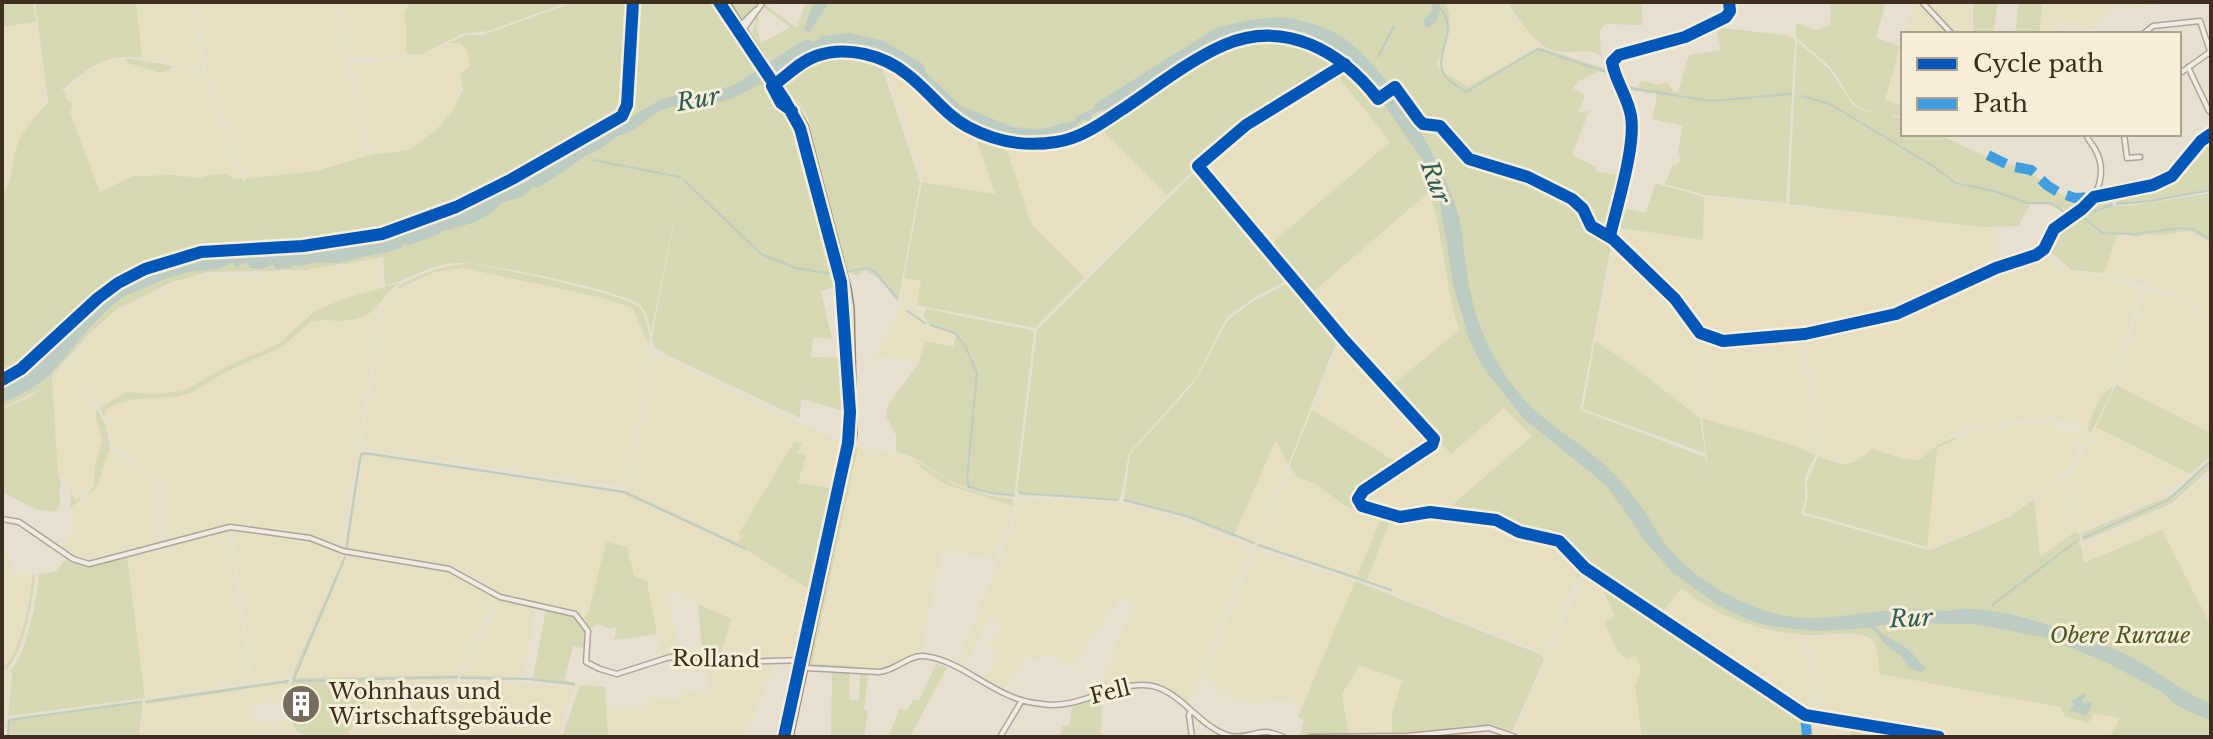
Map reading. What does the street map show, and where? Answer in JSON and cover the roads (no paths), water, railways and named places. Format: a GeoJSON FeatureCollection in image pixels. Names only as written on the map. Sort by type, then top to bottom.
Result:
{"type":"FeatureCollection","features":[{"type":"Feature","properties":{"kind":"main road"},"geometry":{"type":"LineString","coordinates":[[725,2],[804,126],[850,308],[853,434],[789,737]]}},
{"type":"Feature","properties":{"kind":"street"},"geometry":{"type":"LineString","coordinates":[[742,28],[763,2]]}},
{"type":"Feature","properties":{"kind":"street"},"geometry":{"type":"LineString","coordinates":[[1610,236],[1632,124],[1612,62],[1619,55],[1685,37],[1726,17],[1729,2]]}},
{"type":"Feature","properties":{"kind":"street"},"geometry":{"type":"LineString","coordinates":[[1922,2],[1950,32]]}},
{"type":"Feature","properties":{"kind":"street"},"geometry":{"type":"LineString","coordinates":[[742,28],[758,8]]}},
{"type":"Feature","properties":{"kind":"street"},"geometry":{"type":"LineString","coordinates":[[751,20],[752,44]]}},
{"type":"Feature","properties":{"kind":"street"},"geometry":{"type":"LineString","coordinates":[[2146,32],[2153,26],[2200,21],[2211,51],[2181,72]]}},
{"type":"Feature","properties":{"kind":"street"},"geometry":{"type":"LineString","coordinates":[[2188,67],[2209,111]]}},
{"type":"Feature","properties":{"kind":"street"},"geometry":{"type":"LineString","coordinates":[[2087,136],[2100,160],[2101,179],[2094,197],[2153,185],[2172,176],[2201,141],[2211,134]]}},
{"type":"Feature","properties":{"kind":"street"},"geometry":{"type":"LineString","coordinates":[[2124,136],[2127,158],[2140,157]]}},
{"type":"Feature","properties":{"kind":"street","name":"Rolland"},"geometry":{"type":"LineString","coordinates":[[2,519],[19,522],[73,559],[89,564],[230,527],[310,538],[350,552],[449,569],[500,597],[575,614],[588,631],[586,662],[609,672],[629,672],[670,657],[697,663],[804,664]]}},
{"type":"Feature","properties":{"kind":"street","name":"Fell"},"geometry":{"type":"LineString","coordinates":[[804,664],[879,672],[925,656],[950,664],[1022,700],[1060,706],[1120,687],[1144,685],[1176,697],[1211,726],[1231,736],[1243,737],[1263,732],[1283,737]]}},
{"type":"Feature","properties":{"kind":"street"},"geometry":{"type":"LineString","coordinates":[[1000,737],[1022,700]]}},
{"type":"Feature","properties":{"kind":"street"},"geometry":{"type":"LineString","coordinates":[[1191,711],[1192,737]]}},
{"type":"Feature","properties":{"kind":"street"},"geometry":{"type":"LineString","coordinates":[[1310,737],[1407,736],[1489,728],[1515,737]]}},
{"type":"Feature","properties":{"kind":"water"},"geometry":{"type":"Polygon","coordinates":[[[814,2],[829,2],[809,33],[804,29],[814,2]]]}},
{"type":"Feature","properties":{"kind":"water"},"geometry":{"type":"Polygon","coordinates":[[[1430,2],[1439,2],[1439,14],[1436,21],[1426,28],[1423,20],[1433,10],[1430,2]]]}},
{"type":"Feature","properties":{"kind":"water","name":"Rur"},"geometry":{"type":"Polygon","coordinates":[[[1280,17],[1304,21],[1341,36],[1359,50],[1395,92],[1428,144],[1452,195],[1459,217],[1474,307],[1485,339],[1501,368],[1530,406],[1615,475],[1643,509],[1667,546],[1695,573],[1730,596],[1786,616],[1822,618],[1901,610],[1978,609],[2029,619],[2087,638],[2140,662],[2211,704],[2211,720],[2191,713],[2164,693],[2104,661],[2044,637],[1973,624],[1902,623],[1875,626],[1912,653],[1926,669],[1920,672],[1909,668],[1872,628],[1816,631],[1769,626],[1718,605],[1673,573],[1645,541],[1607,486],[1523,418],[1482,366],[1469,339],[1454,288],[1440,202],[1423,161],[1377,94],[1339,51],[1312,39],[1287,34],[1258,32],[1226,38],[1210,45],[1109,113],[1100,110],[1092,115],[1090,121],[1083,119],[1075,127],[1075,133],[1042,140],[1010,139],[978,129],[950,110],[899,63],[876,50],[844,46],[828,49],[796,62],[735,97],[673,106],[660,111],[537,188],[532,187],[523,196],[501,203],[482,218],[410,245],[404,243],[400,249],[336,263],[314,262],[290,268],[276,269],[273,264],[262,269],[251,268],[246,262],[237,267],[232,263],[178,275],[134,292],[112,305],[43,380],[2,403],[2,387],[41,362],[107,294],[136,278],[192,259],[229,253],[237,257],[242,254],[263,257],[272,252],[309,253],[318,249],[357,246],[452,218],[520,182],[528,182],[535,174],[549,169],[551,164],[660,100],[684,93],[701,95],[734,85],[806,39],[815,42],[822,36],[849,33],[884,41],[923,64],[927,74],[961,106],[1013,127],[1039,129],[1075,121],[1076,117],[1093,109],[1095,104],[1216,28],[1248,20],[1280,17]]]}},
{"type":"Feature","properties":{"kind":"water"},"geometry":{"type":"Polygon","coordinates":[[[2084,693],[2083,703],[2092,702],[2089,712],[2084,715],[2069,710],[2074,706],[2072,701],[2084,693]]]}},
{"type":"Feature","properties":{"kind":"waterway"},"geometry":{"type":"LineString","coordinates":[[1439,7],[1448,24],[1442,68],[1445,76],[1466,92],[1538,49],[1612,74]]}},
{"type":"Feature","properties":{"kind":"waterway"},"geometry":{"type":"LineString","coordinates":[[1378,57],[1394,26]]}},
{"type":"Feature","properties":{"kind":"waterway"},"geometry":{"type":"LineString","coordinates":[[1630,88],[1710,101],[1791,94]]}},
{"type":"Feature","properties":{"kind":"waterway"},"geometry":{"type":"LineString","coordinates":[[1801,96],[1830,104],[1933,166],[1955,183],[1994,191],[2027,203],[2051,203],[2067,214]]}},
{"type":"Feature","properties":{"kind":"waterway"},"geometry":{"type":"LineString","coordinates":[[593,160],[680,177]]}},
{"type":"Feature","properties":{"kind":"waterway"},"geometry":{"type":"LineString","coordinates":[[684,180],[761,254],[796,268],[835,274],[867,268],[874,271],[897,298]]}},
{"type":"Feature","properties":{"kind":"waterway"},"geometry":{"type":"LineString","coordinates":[[2117,204],[2211,190]]}},
{"type":"Feature","properties":{"kind":"waterway"},"geometry":{"type":"LineString","coordinates":[[2112,205],[2081,216],[2103,233],[2135,234],[2180,228],[2195,230],[2211,241]]}},
{"type":"Feature","properties":{"kind":"waterway"},"geometry":{"type":"LineString","coordinates":[[907,311],[925,323]]}},
{"type":"Feature","properties":{"kind":"waterway"},"geometry":{"type":"LineString","coordinates":[[931,325],[955,333],[965,346],[977,373],[967,479],[969,487],[1014,495]]}},
{"type":"Feature","properties":{"kind":"waterway"},"geometry":{"type":"LineString","coordinates":[[346,548],[361,454],[365,453],[624,492],[746,549]]}},
{"type":"Feature","properties":{"kind":"waterway"},"geometry":{"type":"LineString","coordinates":[[2083,538],[2168,500],[2211,461]]}},
{"type":"Feature","properties":{"kind":"waterway"},"geometry":{"type":"LineString","coordinates":[[1020,493],[1118,500]]}},
{"type":"Feature","properties":{"kind":"waterway"},"geometry":{"type":"LineString","coordinates":[[1124,500],[1190,517],[1254,543]]}},
{"type":"Feature","properties":{"kind":"waterway"},"geometry":{"type":"LineString","coordinates":[[1992,605],[2078,540]]}},
{"type":"Feature","properties":{"kind":"waterway"},"geometry":{"type":"LineString","coordinates":[[1259,545],[1391,590]]}},
{"type":"Feature","properties":{"kind":"waterway"},"geometry":{"type":"LineString","coordinates":[[345,557],[293,681],[457,677]]}},
{"type":"Feature","properties":{"kind":"waterway"},"geometry":{"type":"LineString","coordinates":[[461,678],[531,679],[574,684]]}},
{"type":"Feature","properties":{"kind":"waterway"},"geometry":{"type":"LineString","coordinates":[[146,702],[288,681]]}},
{"type":"Feature","properties":{"kind":"waterway"},"geometry":{"type":"LineString","coordinates":[[8,737],[9,720],[141,702]]}},
{"type":"Feature","properties":{"kind":"place","name":"Wohnhaus und Wirtschaftsgebäude"},"geometry":{"type":"Point","coordinates":[301,704]}},
{"type":"Feature","properties":{"kind":"park label","name":"Obere Ruraue"},"geometry":{"type":"Point","coordinates":[2120,635]}}]}
